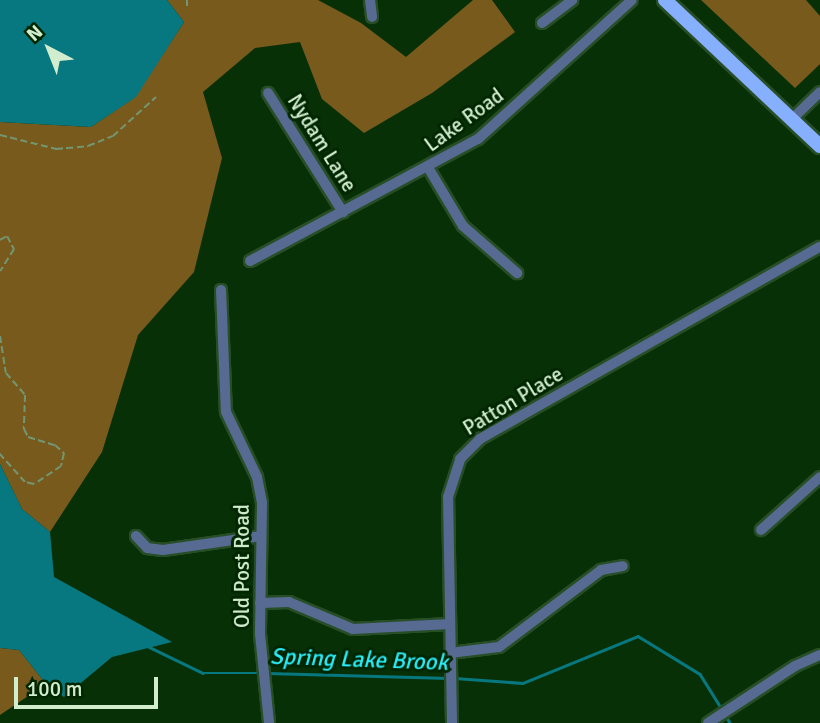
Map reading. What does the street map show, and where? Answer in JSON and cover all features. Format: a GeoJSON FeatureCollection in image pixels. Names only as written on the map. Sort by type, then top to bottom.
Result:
{"type":"FeatureCollection","features":[{"type":"Feature","properties":{"kind":"main road"},"geometry":{"type":"LineString","coordinates":[[665,0],[820,146]]}},
{"type":"Feature","properties":{"kind":"street"},"geometry":{"type":"LineString","coordinates":[[370,0],[372,17]]}},
{"type":"Feature","properties":{"kind":"street"},"geometry":{"type":"LineString","coordinates":[[542,23],[572,0]]}},
{"type":"Feature","properties":{"kind":"street","name":"Lake Road"},"geometry":{"type":"LineString","coordinates":[[250,261],[429,169],[504,118],[625,2]]}},
{"type":"Feature","properties":{"kind":"street"},"geometry":{"type":"LineString","coordinates":[[791,120],[820,92]]}},
{"type":"Feature","properties":{"kind":"street","name":"Nydam Lane"},"geometry":{"type":"LineString","coordinates":[[268,93],[343,212]]}},
{"type":"Feature","properties":{"kind":"street"},"geometry":{"type":"LineString","coordinates":[[429,169],[463,226],[517,273]]}},
{"type":"Feature","properties":{"kind":"street","name":"Patton Place"},"geometry":{"type":"LineString","coordinates":[[452,723],[448,496],[453,472],[469,448],[820,247]]}},
{"type":"Feature","properties":{"kind":"street","name":"Old Post Road"},"geometry":{"type":"LineString","coordinates":[[221,290],[224,399],[261,489],[260,603],[269,723]]}},
{"type":"Feature","properties":{"kind":"street"},"geometry":{"type":"LineString","coordinates":[[761,530],[820,477]]}},
{"type":"Feature","properties":{"kind":"street"},"geometry":{"type":"LineString","coordinates":[[136,536],[147,548],[163,550],[261,536]]}},
{"type":"Feature","properties":{"kind":"street"},"geometry":{"type":"LineString","coordinates":[[450,653],[499,646],[601,570],[623,566]]}},
{"type":"Feature","properties":{"kind":"street"},"geometry":{"type":"LineString","coordinates":[[260,603],[289,601],[353,629],[450,624]]}},
{"type":"Feature","properties":{"kind":"street"},"geometry":{"type":"LineString","coordinates":[[708,723],[795,666],[820,655]]}},
{"type":"Feature","properties":{"kind":"path"},"geometry":{"type":"LineString","coordinates":[[187,0],[187,6]]}},
{"type":"Feature","properties":{"kind":"path"},"geometry":{"type":"LineString","coordinates":[[0,135],[56,149],[88,146],[113,136],[156,97]]}},
{"type":"Feature","properties":{"kind":"path"},"geometry":{"type":"LineString","coordinates":[[0,240],[7,236],[14,249],[0,271]]}},
{"type":"Feature","properties":{"kind":"path"},"geometry":{"type":"LineString","coordinates":[[0,336],[6,373],[25,395],[24,429],[28,437],[55,445],[64,453],[61,466],[34,484],[25,482],[0,454]]}},
{"type":"Feature","properties":{"kind":"shaded area"},"geometry":{"type":"Polygon","coordinates":[[[167,0],[318,0],[361,23],[406,57],[473,0],[492,0],[515,32],[432,93],[364,133],[322,99],[300,42],[255,48],[203,92],[222,158],[194,272],[138,335],[102,452],[50,532],[22,509],[0,464],[0,122],[91,127],[135,97],[184,22],[167,0]]]}},
{"type":"Feature","properties":{"kind":"shaded area"},"geometry":{"type":"Polygon","coordinates":[[[701,0],[806,0],[820,16],[820,64],[795,88],[701,0]]]}},
{"type":"Feature","properties":{"kind":"shaded area"},"geometry":{"type":"Polygon","coordinates":[[[0,648],[19,650],[46,684],[0,715],[0,648]]]}},
{"type":"Feature","properties":{"kind":"water"},"geometry":{"type":"Polygon","coordinates":[[[0,0],[167,0],[184,22],[136,97],[91,127],[0,122],[0,0]]]}},
{"type":"Feature","properties":{"kind":"water"},"geometry":{"type":"Polygon","coordinates":[[[0,464],[22,509],[50,532],[54,577],[172,642],[112,657],[64,697],[46,684],[19,650],[0,648],[0,464]]]}},
{"type":"Feature","properties":{"kind":"waterway","name":"Spring Lake Brook"},"geometry":{"type":"LineString","coordinates":[[455,678],[523,683],[638,636],[700,674],[721,708]]}},
{"type":"Feature","properties":{"kind":"waterway","name":"Spring Lake Brook"},"geometry":{"type":"LineString","coordinates":[[147,646],[203,673],[260,673]]}},
{"type":"Feature","properties":{"kind":"waterway","name":"Spring Lake Brook"},"geometry":{"type":"LineString","coordinates":[[267,673],[449,678]]}},
{"type":"Feature","properties":{"kind":"waterway","name":"Spring Lake Brook"},"geometry":{"type":"LineString","coordinates":[[725,714],[730,723]]}}]}
